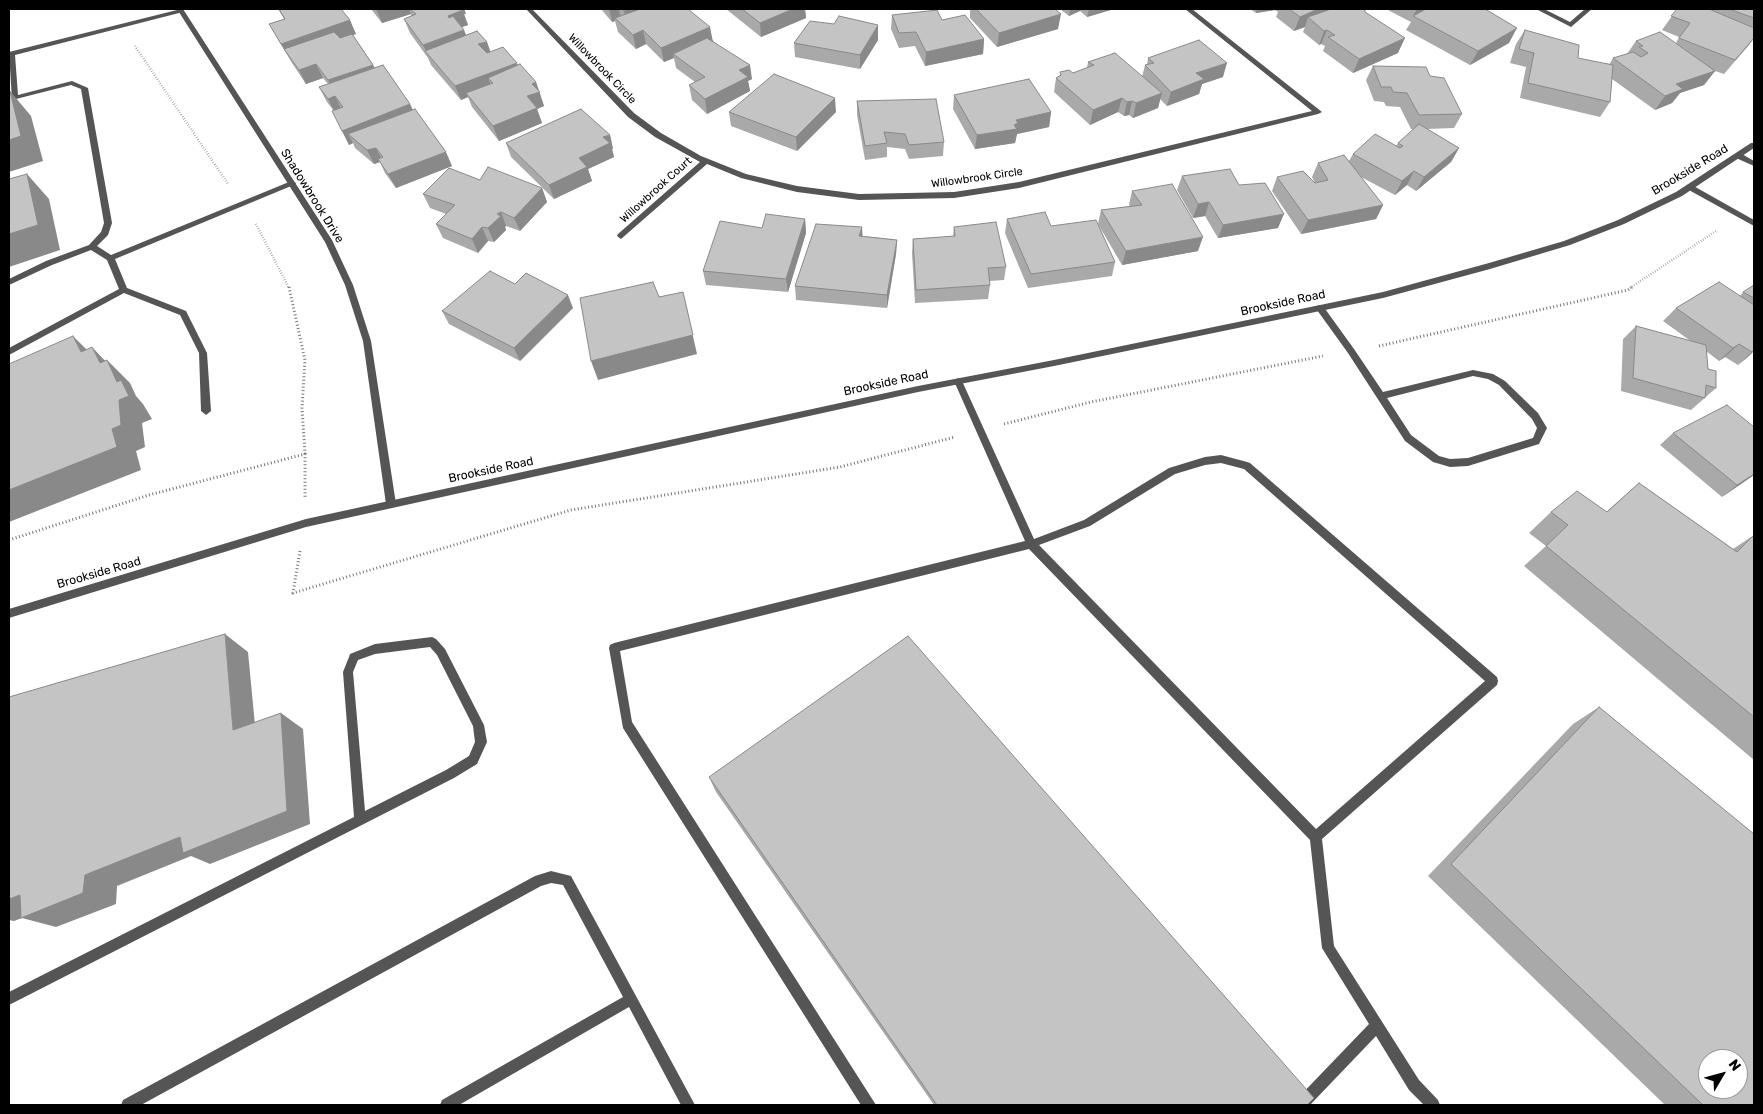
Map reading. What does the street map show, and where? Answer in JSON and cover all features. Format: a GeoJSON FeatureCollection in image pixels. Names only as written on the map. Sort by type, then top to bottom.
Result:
{"type":"FeatureCollection","features":[{"type":"Feature","properties":{"kind":"street"},"geometry":{"type":"LineString","coordinates":[[9,282],[50,263],[92,248],[105,233],[108,224],[84,88],[72,83],[12,99],[10,54],[183,9]]}},
{"type":"Feature","properties":{"kind":"street","name":"Shadowbrook Drive"},"geometry":{"type":"LineString","coordinates":[[183,9],[329,242],[349,285],[367,341],[391,504]]}},
{"type":"Feature","properties":{"kind":"street","name":"Willowbrook Circle"},"geometry":{"type":"LineString","coordinates":[[529,9],[631,115],[658,135],[706,161],[744,176],[797,189],[859,197],[954,195],[1019,185],[1318,112],[1188,9]]}},
{"type":"Feature","properties":{"kind":"street"},"geometry":{"type":"LineString","coordinates":[[1539,9],[1571,25],[1589,9]]}},
{"type":"Feature","properties":{"kind":"street","name":"Brookside Road"},"geometry":{"type":"LineString","coordinates":[[9,614],[306,523],[958,381],[1383,295],[1567,243],[1621,222],[1690,187],[1740,156],[1754,145]]}},
{"type":"Feature","properties":{"kind":"street"},"geometry":{"type":"LineString","coordinates":[[1740,156],[1754,164]]}},
{"type":"Feature","properties":{"kind":"street","name":"Willowbrook Court"},"geometry":{"type":"LineString","coordinates":[[621,236],[706,161]]}},
{"type":"Feature","properties":{"kind":"street"},"geometry":{"type":"LineString","coordinates":[[110,258],[292,184]]}},
{"type":"Feature","properties":{"kind":"street"},"geometry":{"type":"LineString","coordinates":[[1690,187],[1754,224]]}},
{"type":"Feature","properties":{"kind":"street"},"geometry":{"type":"LineString","coordinates":[[92,248],[110,258],[124,290],[183,313],[203,353],[206,411]]}},
{"type":"Feature","properties":{"kind":"street"},"geometry":{"type":"LineString","coordinates":[[9,352],[124,290]]}},
{"type":"Feature","properties":{"kind":"street"},"geometry":{"type":"LineString","coordinates":[[1320,308],[1382,396],[1408,438],[1436,459],[1450,463],[1468,462],[1536,441],[1542,428],[1535,416],[1502,383],[1490,376],[1473,373],[1382,396]]}},
{"type":"Feature","properties":{"kind":"street"},"geometry":{"type":"LineString","coordinates":[[958,381],[1031,544],[1316,837],[1328,948],[1375,1027],[1414,1085],[1433,1105]]}},
{"type":"Feature","properties":{"kind":"street"},"geometry":{"type":"LineString","coordinates":[[869,1105],[627,724],[614,648],[1031,544],[1087,523],[1172,471],[1205,461],[1221,459],[1247,466],[1493,681],[1316,837]]}},
{"type":"Feature","properties":{"kind":"street"},"geometry":{"type":"LineString","coordinates":[[9,999],[360,820],[450,774],[473,760],[481,742],[478,725],[442,652],[432,642],[375,649],[354,657],[348,672],[360,820]]}},
{"type":"Feature","properties":{"kind":"street"},"geometry":{"type":"LineString","coordinates":[[128,1105],[539,880],[551,877],[567,880],[688,1105]]}},
{"type":"Feature","properties":{"kind":"street"},"geometry":{"type":"LineString","coordinates":[[447,1105],[631,999]]}},
{"type":"Feature","properties":{"kind":"street"},"geometry":{"type":"LineString","coordinates":[[1301,1105],[1375,1027]]}},
{"type":"Feature","properties":{"kind":"path"},"geometry":{"type":"LineString","coordinates":[[9,540],[149,495],[305,454],[306,523],[293,593],[571,510],[840,467],[1091,402],[1351,351],[1628,290],[1739,216]]}},
{"type":"Feature","properties":{"kind":"building"},"geometry":{"type":"Polygon","coordinates":[[[279,9],[341,9],[350,20],[281,44],[269,24],[285,19],[279,9]]]}},
{"type":"Feature","properties":{"kind":"building"},"geometry":{"type":"Polygon","coordinates":[[[410,9],[461,9],[463,10],[448,16],[449,18],[453,16],[464,30],[423,45],[404,19],[416,14],[410,9]]]}},
{"type":"Feature","properties":{"kind":"building"},"geometry":{"type":"Polygon","coordinates":[[[640,9],[688,9],[710,27],[661,48],[643,30],[633,35],[615,18],[640,9]]]}},
{"type":"Feature","properties":{"kind":"building"},"geometry":{"type":"Polygon","coordinates":[[[742,9],[793,9],[760,23],[742,9]]]}},
{"type":"Feature","properties":{"kind":"building"},"geometry":{"type":"Polygon","coordinates":[[[976,9],[1055,9],[1061,14],[999,33],[976,9]]]}},
{"type":"Feature","properties":{"kind":"building"},"geometry":{"type":"Polygon","coordinates":[[[1289,9],[1318,9],[1300,17],[1289,9]]]}},
{"type":"Feature","properties":{"kind":"building"},"geometry":{"type":"Polygon","coordinates":[[[1331,9],[1365,9],[1365,12],[1405,38],[1359,59],[1328,37],[1335,35],[1327,30],[1324,31],[1308,17],[1331,9]]]}},
{"type":"Feature","properties":{"kind":"building"},"geometry":{"type":"Polygon","coordinates":[[[1426,9],[1485,9],[1517,28],[1478,51],[1413,16],[1426,9]]]}},
{"type":"Feature","properties":{"kind":"building"},"geometry":{"type":"Polygon","coordinates":[[[1677,9],[1709,9],[1754,28],[1754,38],[1735,60],[1679,38],[1690,23],[1671,16],[1677,9]]]}},
{"type":"Feature","properties":{"kind":"building"},"geometry":{"type":"Polygon","coordinates":[[[1729,9],[1754,9],[1754,18],[1729,9]]]}},
{"type":"Feature","properties":{"kind":"building"},"geometry":{"type":"Polygon","coordinates":[[[937,10],[942,20],[965,15],[984,39],[926,52],[916,32],[899,33],[892,15],[937,10]]]}},
{"type":"Feature","properties":{"kind":"building"},"geometry":{"type":"Polygon","coordinates":[[[839,16],[878,25],[860,55],[794,43],[810,21],[834,24],[839,16]]]}},
{"type":"Feature","properties":{"kind":"building"},"geometry":{"type":"Polygon","coordinates":[[[1525,30],[1579,45],[1578,58],[1613,65],[1610,102],[1528,83],[1534,53],[1519,49],[1525,30]]]}},
{"type":"Feature","properties":{"kind":"building"},"geometry":{"type":"Polygon","coordinates":[[[477,31],[487,42],[478,44],[487,53],[503,47],[517,63],[455,86],[425,51],[477,31]]]}},
{"type":"Feature","properties":{"kind":"building"},"geometry":{"type":"Polygon","coordinates":[[[334,32],[340,38],[352,34],[373,65],[328,80],[316,64],[299,70],[284,49],[334,32]]]}},
{"type":"Feature","properties":{"kind":"building"},"geometry":{"type":"Polygon","coordinates":[[[1660,32],[1715,71],[1676,84],[1683,89],[1665,96],[1613,58],[1633,52],[1641,57],[1648,53],[1639,47],[1643,46],[1636,41],[1660,32]]]}},
{"type":"Feature","properties":{"kind":"building"},"geometry":{"type":"Polygon","coordinates":[[[707,38],[750,65],[739,70],[748,77],[705,99],[689,85],[705,77],[673,54],[707,38]]]}},
{"type":"Feature","properties":{"kind":"building"},"geometry":{"type":"Polygon","coordinates":[[[1199,40],[1227,63],[1196,73],[1204,79],[1171,92],[1145,65],[1154,63],[1148,58],[1199,40]]]}},
{"type":"Feature","properties":{"kind":"building"},"geometry":{"type":"Polygon","coordinates":[[[1115,53],[1162,93],[1136,103],[1132,101],[1127,102],[1122,98],[1093,110],[1056,78],[1061,75],[1060,72],[1069,70],[1073,73],[1094,65],[1088,62],[1115,53]]]}},
{"type":"Feature","properties":{"kind":"building"},"geometry":{"type":"Polygon","coordinates":[[[520,64],[536,82],[532,84],[540,92],[527,96],[537,108],[493,126],[466,93],[493,83],[488,78],[520,64]]]}},
{"type":"Feature","properties":{"kind":"building"},"geometry":{"type":"Polygon","coordinates":[[[383,65],[410,104],[342,131],[332,111],[343,107],[335,96],[328,99],[319,87],[383,65]]]}},
{"type":"Feature","properties":{"kind":"building"},"geometry":{"type":"Polygon","coordinates":[[[1373,66],[1426,67],[1430,76],[1444,78],[1462,114],[1419,115],[1407,93],[1393,92],[1391,87],[1381,87],[1373,66]]]}},
{"type":"Feature","properties":{"kind":"building"},"geometry":{"type":"Polygon","coordinates":[[[774,74],[835,98],[796,137],[729,112],[774,74]]]}},
{"type":"Feature","properties":{"kind":"building"},"geometry":{"type":"Polygon","coordinates":[[[1029,79],[1051,112],[1016,120],[1018,123],[1014,125],[1017,129],[977,135],[954,95],[1029,79]]]}},
{"type":"Feature","properties":{"kind":"building"},"geometry":{"type":"Polygon","coordinates":[[[9,91],[21,136],[9,140],[9,91]]]}},
{"type":"Feature","properties":{"kind":"building"},"geometry":{"type":"Polygon","coordinates":[[[936,99],[944,142],[909,145],[905,134],[884,132],[887,143],[865,146],[857,101],[936,99]]]}},
{"type":"Feature","properties":{"kind":"building"},"geometry":{"type":"Polygon","coordinates":[[[415,109],[446,152],[388,174],[378,159],[383,157],[376,148],[367,150],[348,134],[415,109]]]}},
{"type":"Feature","properties":{"kind":"building"},"geometry":{"type":"Polygon","coordinates":[[[581,109],[610,135],[603,137],[610,143],[579,158],[587,167],[549,185],[506,143],[581,109]]]}},
{"type":"Feature","properties":{"kind":"building"},"geometry":{"type":"Polygon","coordinates":[[[1419,124],[1459,148],[1424,177],[1414,171],[1402,181],[1353,154],[1375,134],[1400,148],[1403,146],[1398,143],[1419,124]]]}},
{"type":"Feature","properties":{"kind":"building"},"geometry":{"type":"Polygon","coordinates":[[[1344,155],[1383,205],[1308,220],[1277,177],[1303,171],[1315,183],[1328,180],[1318,163],[1344,155]]]}},
{"type":"Feature","properties":{"kind":"building"},"geometry":{"type":"Polygon","coordinates":[[[488,167],[542,188],[514,218],[501,212],[497,214],[501,216],[488,228],[482,227],[472,239],[436,224],[455,205],[423,194],[449,168],[480,180],[488,167]]]}},
{"type":"Feature","properties":{"kind":"building"},"geometry":{"type":"Polygon","coordinates":[[[1230,169],[1239,185],[1265,183],[1284,214],[1223,225],[1209,202],[1198,204],[1182,176],[1230,169]]]}},
{"type":"Feature","properties":{"kind":"building"},"geometry":{"type":"Polygon","coordinates":[[[27,174],[38,225],[9,234],[9,179],[27,174]]]}},
{"type":"Feature","properties":{"kind":"building"},"geometry":{"type":"Polygon","coordinates":[[[1172,184],[1203,237],[1126,251],[1101,210],[1142,205],[1132,191],[1172,184]]]}},
{"type":"Feature","properties":{"kind":"building"},"geometry":{"type":"Polygon","coordinates":[[[1045,212],[1051,226],[1096,220],[1115,262],[1031,274],[1007,219],[1045,212]]]}},
{"type":"Feature","properties":{"kind":"building"},"geometry":{"type":"Polygon","coordinates":[[[766,214],[805,219],[786,279],[703,271],[720,221],[762,228],[766,214]]]}},
{"type":"Feature","properties":{"kind":"building"},"geometry":{"type":"Polygon","coordinates":[[[996,222],[1006,267],[988,268],[990,285],[916,290],[913,239],[955,236],[954,227],[996,222]]]}},
{"type":"Feature","properties":{"kind":"building"},"geometry":{"type":"Polygon","coordinates":[[[816,224],[862,227],[859,236],[897,240],[887,295],[795,286],[816,224]]]}},
{"type":"Feature","properties":{"kind":"building"},"geometry":{"type":"Polygon","coordinates":[[[490,271],[515,284],[526,273],[568,295],[514,348],[442,311],[490,271]]]}},
{"type":"Feature","properties":{"kind":"building"},"geometry":{"type":"Polygon","coordinates":[[[653,282],[659,297],[683,292],[693,335],[591,361],[580,298],[653,282]]]}},
{"type":"Feature","properties":{"kind":"building"},"geometry":{"type":"Polygon","coordinates":[[[1719,282],[1754,305],[1754,350],[1752,352],[1739,344],[1733,348],[1676,308],[1719,282]]]}},
{"type":"Feature","properties":{"kind":"building"},"geometry":{"type":"Polygon","coordinates":[[[1754,285],[1754,298],[1743,292],[1754,285]]]}},
{"type":"Feature","properties":{"kind":"building"},"geometry":{"type":"Polygon","coordinates":[[[1636,326],[1706,345],[1708,369],[1716,371],[1716,388],[1706,385],[1705,398],[1633,378],[1636,326]]]}},
{"type":"Feature","properties":{"kind":"building"},"geometry":{"type":"Polygon","coordinates":[[[73,336],[81,352],[92,347],[100,363],[107,360],[117,382],[121,380],[129,396],[119,400],[121,425],[112,429],[117,447],[9,490],[9,364],[73,336]]]}},
{"type":"Feature","properties":{"kind":"building"},"geometry":{"type":"Polygon","coordinates":[[[1727,405],[1754,427],[1754,474],[1737,485],[1673,433],[1727,405]]]}},
{"type":"Feature","properties":{"kind":"building"},"geometry":{"type":"Polygon","coordinates":[[[1639,483],[1737,552],[1754,535],[1754,717],[1546,546],[1568,525],[1551,512],[1577,491],[1607,512],[1639,483]]]}},
{"type":"Feature","properties":{"kind":"building"},"geometry":{"type":"Polygon","coordinates":[[[225,634],[233,730],[281,713],[287,811],[183,853],[180,837],[85,875],[83,893],[21,918],[20,895],[9,899],[9,697],[225,634]]]}},
{"type":"Feature","properties":{"kind":"building"},"geometry":{"type":"Polygon","coordinates":[[[908,636],[1314,1098],[1307,1105],[937,1105],[709,777],[908,636]]]}},
{"type":"Feature","properties":{"kind":"building"},"geometry":{"type":"Polygon","coordinates":[[[1599,707],[1754,834],[1754,1105],[1703,1105],[1451,864],[1599,707]]]}}]}
